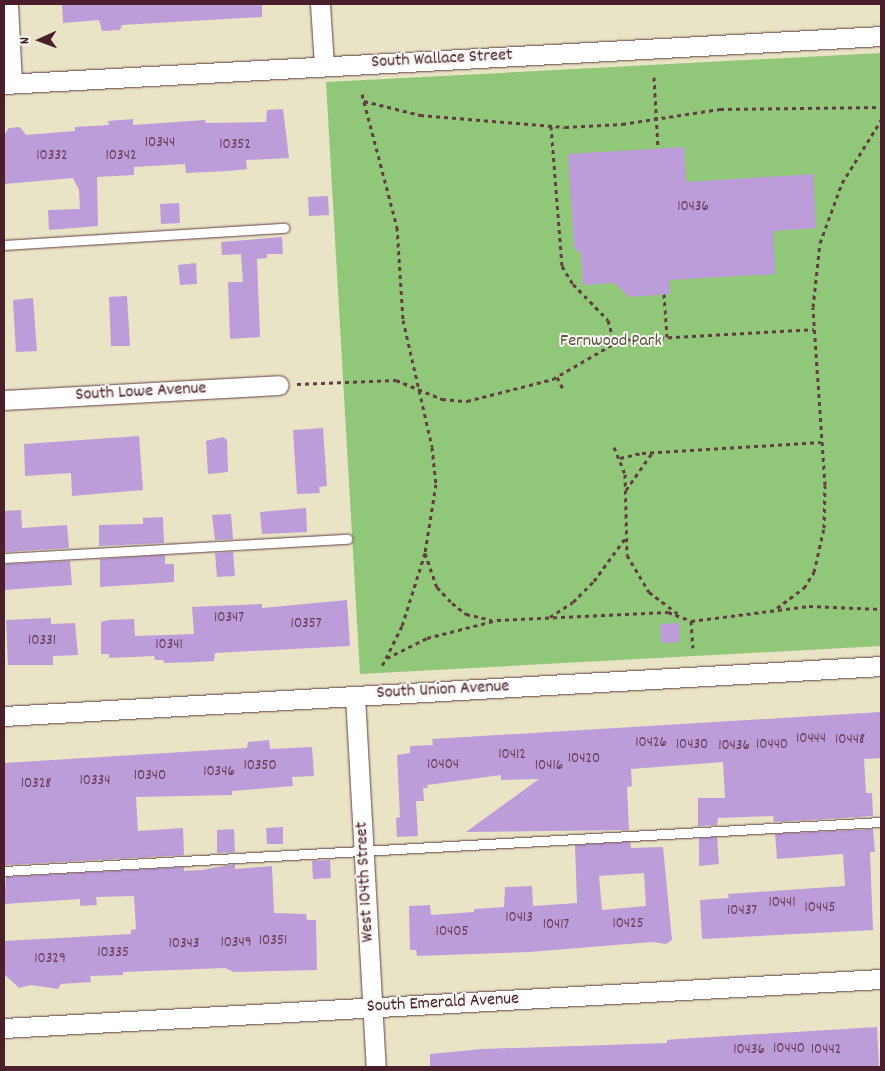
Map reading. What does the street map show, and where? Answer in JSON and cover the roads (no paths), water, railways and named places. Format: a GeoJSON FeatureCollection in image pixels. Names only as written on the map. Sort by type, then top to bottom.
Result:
{"type":"FeatureCollection","features":[{"type":"Feature","properties":{"kind":"street"},"geometry":{"type":"LineString","coordinates":[[8,4],[8,83]]}},
{"type":"Feature","properties":{"kind":"street"},"geometry":{"type":"LineString","coordinates":[[320,4],[324,66]]}},
{"type":"Feature","properties":{"kind":"street","name":"South Wallace Street"},"geometry":{"type":"LineString","coordinates":[[8,83],[881,36]]}},
{"type":"Feature","properties":{"kind":"street","name":"South Lowe Avenue"},"geometry":{"type":"LineString","coordinates":[[4,400],[279,385]]}},
{"type":"Feature","properties":{"kind":"street","name":"South Union Avenue"},"geometry":{"type":"LineString","coordinates":[[4,716],[881,666]]}},
{"type":"Feature","properties":{"kind":"street","name":"West 104th Street"},"geometry":{"type":"LineString","coordinates":[[355,696],[376,1067]]}},
{"type":"Feature","properties":{"kind":"street","name":"South Emerald Avenue"},"geometry":{"type":"LineString","coordinates":[[4,1028],[881,979]]}},
{"type":"Feature","properties":{"kind":"lane"},"geometry":{"type":"LineString","coordinates":[[4,245],[284,228]]}},
{"type":"Feature","properties":{"kind":"lane"},"geometry":{"type":"LineString","coordinates":[[4,558],[347,539]]}},
{"type":"Feature","properties":{"kind":"lane"},"geometry":{"type":"LineString","coordinates":[[4,871],[881,822]]}},
{"type":"Feature","properties":{"kind":"park label","name":"Fernwood Park"},"geometry":{"type":"Point","coordinates":[611,342]}}]}
